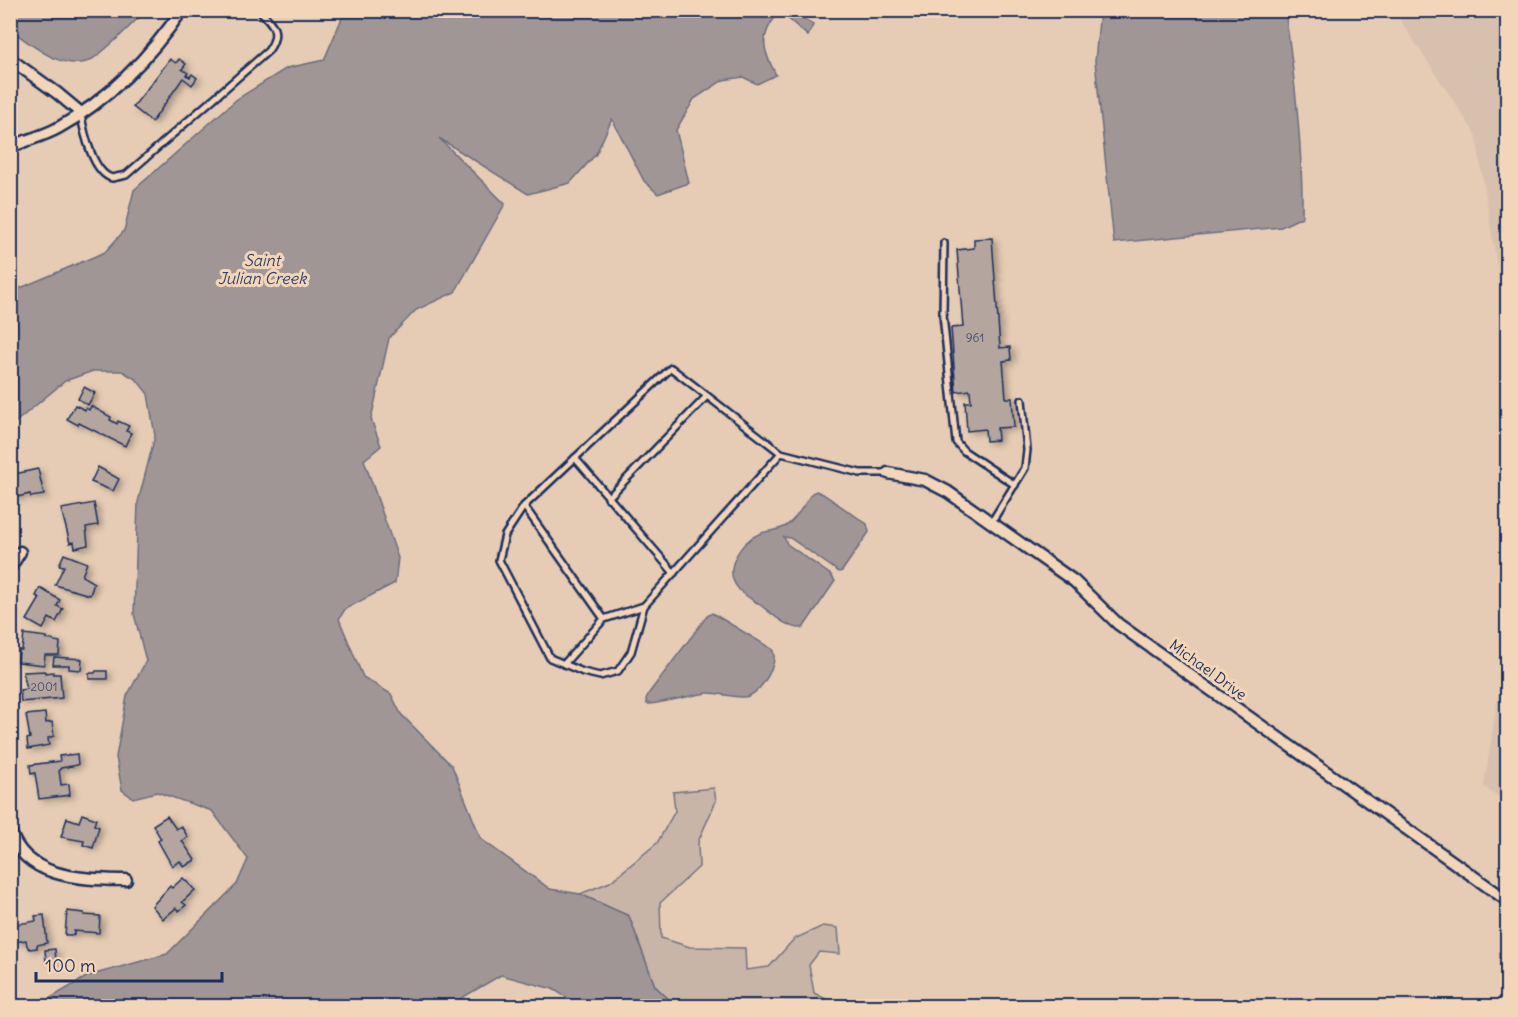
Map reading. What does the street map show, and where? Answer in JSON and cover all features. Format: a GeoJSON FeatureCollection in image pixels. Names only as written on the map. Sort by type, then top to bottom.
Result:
{"type":"FeatureCollection","features":[{"type":"Feature","properties":{"kind":"street"},"geometry":{"type":"LineString","coordinates":[[10,147],[57,129],[95,104],[130,72],[169,29],[182,10]]}},
{"type":"Feature","properties":{"kind":"street"},"geometry":{"type":"LineString","coordinates":[[10,60],[81,113]]}},
{"type":"Feature","properties":{"kind":"street","name":"Michael Drive"},"geometry":{"type":"LineString","coordinates":[[888,473],[925,480],[948,492],[1074,581],[1118,624],[1141,641],[1508,901]]}},
{"type":"Feature","properties":{"kind":"street"},"geometry":{"type":"LineString","coordinates":[[10,568],[20,552]]}},
{"type":"Feature","properties":{"kind":"street"},"geometry":{"type":"LineString","coordinates":[[10,830],[22,852],[33,862],[53,873],[86,879],[126,880]]}},
{"type":"Feature","properties":{"kind":"lane"},"geometry":{"type":"LineString","coordinates":[[81,113],[91,153],[102,172],[112,178],[126,175],[268,51],[276,35],[269,20],[259,10]]}},
{"type":"Feature","properties":{"kind":"lane"},"geometry":{"type":"LineString","coordinates":[[944,243],[943,315],[956,442],[964,451],[1015,485]]}},
{"type":"Feature","properties":{"kind":"lane"},"geometry":{"type":"LineString","coordinates":[[781,453],[644,606],[631,652],[618,671],[600,676],[583,672],[550,658],[499,560],[505,535],[524,506],[671,368],[781,453],[860,473],[888,473]]}},
{"type":"Feature","properties":{"kind":"lane"},"geometry":{"type":"LineString","coordinates":[[608,498],[707,396]]}},
{"type":"Feature","properties":{"kind":"lane"},"geometry":{"type":"LineString","coordinates":[[991,523],[1025,468],[1027,450],[1022,400]]}},
{"type":"Feature","properties":{"kind":"lane"},"geometry":{"type":"LineString","coordinates":[[575,458],[674,573]]}},
{"type":"Feature","properties":{"kind":"lane"},"geometry":{"type":"LineString","coordinates":[[524,506],[604,619]]}},
{"type":"Feature","properties":{"kind":"lane"},"geometry":{"type":"LineString","coordinates":[[564,664],[604,619],[644,606]]}},
{"type":"Feature","properties":{"kind":"shaded area"},"geometry":{"type":"Polygon","coordinates":[[[1394,11],[1507,11],[1507,329],[1476,135],[1394,11]]]}},
{"type":"Feature","properties":{"kind":"shaded area"},"geometry":{"type":"Polygon","coordinates":[[[1507,636],[1507,803],[1484,787],[1507,636]]]}},
{"type":"Feature","properties":{"kind":"shaded area"},"geometry":{"type":"Polygon","coordinates":[[[714,788],[716,801],[698,842],[699,867],[660,903],[661,938],[690,947],[745,948],[746,970],[769,967],[794,939],[823,926],[838,928],[840,954],[819,952],[809,965],[814,993],[839,1006],[676,1006],[655,986],[629,916],[580,894],[610,882],[657,843],[675,811],[673,792],[714,788]]]}},
{"type":"Feature","properties":{"kind":"water"},"geometry":{"type":"Polygon","coordinates":[[[11,10],[145,11],[99,54],[86,62],[76,63],[55,59],[11,30],[11,10]]]}},
{"type":"Feature","properties":{"kind":"water","name":"Saint Julian Creek"},"geometry":{"type":"Polygon","coordinates":[[[345,11],[792,11],[813,25],[808,36],[784,15],[776,16],[770,24],[765,45],[768,59],[776,75],[757,84],[743,77],[723,80],[694,99],[676,130],[689,183],[658,194],[644,181],[612,119],[596,154],[570,183],[528,194],[439,138],[505,204],[455,292],[416,310],[389,338],[371,419],[381,446],[364,460],[398,558],[395,583],[345,609],[339,619],[363,677],[391,694],[401,714],[452,766],[481,839],[550,889],[580,894],[629,916],[655,986],[676,1006],[581,1006],[553,989],[501,975],[448,1006],[37,1006],[88,976],[167,954],[237,884],[248,859],[212,811],[157,792],[133,798],[122,790],[116,757],[127,696],[146,661],[134,614],[138,502],[155,436],[148,394],[137,380],[122,371],[93,371],[65,381],[11,426],[11,292],[105,252],[124,231],[134,190],[237,99],[287,68],[324,60],[345,11]]]}},
{"type":"Feature","properties":{"kind":"water"},"geometry":{"type":"Polygon","coordinates":[[[1100,11],[1285,11],[1298,114],[1302,217],[1281,227],[1114,243],[1095,61],[1100,11]]]}},
{"type":"Feature","properties":{"kind":"water"},"geometry":{"type":"Polygon","coordinates":[[[816,491],[867,524],[869,532],[839,572],[790,538],[784,537],[787,544],[831,575],[835,581],[803,628],[797,628],[780,620],[741,592],[733,580],[733,564],[740,549],[746,543],[759,534],[786,526],[816,491]]]}},
{"type":"Feature","properties":{"kind":"water"},"geometry":{"type":"Polygon","coordinates":[[[712,613],[772,649],[774,661],[764,682],[754,693],[745,697],[707,693],[647,704],[646,699],[649,693],[707,616],[712,613]]]}},
{"type":"Feature","properties":{"kind":"building"},"geometry":{"type":"Polygon","coordinates":[[[170,59],[176,63],[179,59],[186,64],[182,69],[188,73],[186,75],[190,77],[192,74],[197,78],[192,85],[183,78],[152,122],[133,107],[170,59]]]}},
{"type":"Feature","properties":{"kind":"building"},"geometry":{"type":"Polygon","coordinates":[[[992,238],[1000,348],[1010,347],[1011,360],[1003,361],[1006,398],[1012,398],[1014,427],[997,428],[998,440],[986,441],[985,429],[967,431],[965,402],[971,402],[970,390],[956,392],[951,328],[963,327],[957,250],[974,248],[974,239],[992,238]]]}},
{"type":"Feature","properties":{"kind":"building"},"geometry":{"type":"Polygon","coordinates":[[[84,387],[95,393],[88,405],[78,399],[84,387]]]}},
{"type":"Feature","properties":{"kind":"building"},"geometry":{"type":"Polygon","coordinates":[[[75,405],[85,410],[86,408],[89,410],[91,406],[111,417],[110,420],[117,424],[118,421],[129,426],[126,431],[131,433],[125,446],[67,419],[75,405]]]}},
{"type":"Feature","properties":{"kind":"building"},"geometry":{"type":"Polygon","coordinates":[[[98,467],[119,479],[113,491],[91,482],[98,467]]]}},
{"type":"Feature","properties":{"kind":"building"},"geometry":{"type":"Polygon","coordinates":[[[38,469],[44,495],[31,497],[30,494],[13,498],[10,475],[38,469]]]}},
{"type":"Feature","properties":{"kind":"building"},"geometry":{"type":"Polygon","coordinates":[[[94,503],[98,525],[86,527],[88,545],[75,548],[74,542],[70,543],[61,509],[94,503]]]}},
{"type":"Feature","properties":{"kind":"building"},"geometry":{"type":"Polygon","coordinates":[[[64,554],[87,563],[82,576],[94,583],[90,595],[55,585],[64,566],[59,565],[64,554]]]}},
{"type":"Feature","properties":{"kind":"building"},"geometry":{"type":"Polygon","coordinates":[[[40,588],[60,600],[57,606],[63,609],[56,622],[49,618],[43,629],[27,620],[40,598],[36,596],[40,588]]]}},
{"type":"Feature","properties":{"kind":"building"},"geometry":{"type":"Polygon","coordinates":[[[24,634],[47,637],[46,639],[60,642],[59,655],[45,655],[44,665],[18,662],[24,634]]]}},
{"type":"Feature","properties":{"kind":"building"},"geometry":{"type":"Polygon","coordinates":[[[54,657],[82,659],[81,670],[69,669],[69,665],[53,665],[54,657]]]}},
{"type":"Feature","properties":{"kind":"building"},"geometry":{"type":"Polygon","coordinates":[[[45,671],[45,673],[60,674],[62,698],[21,702],[20,690],[27,689],[23,672],[45,671]]]}},
{"type":"Feature","properties":{"kind":"building"},"geometry":{"type":"Polygon","coordinates":[[[107,671],[107,679],[89,679],[89,673],[107,671]]]}},
{"type":"Feature","properties":{"kind":"building"},"geometry":{"type":"Polygon","coordinates":[[[45,713],[46,723],[52,722],[54,736],[48,738],[49,745],[28,749],[27,739],[30,738],[26,715],[45,713]]]}},
{"type":"Feature","properties":{"kind":"building"},"geometry":{"type":"Polygon","coordinates":[[[77,754],[78,765],[59,770],[61,785],[69,784],[70,795],[39,799],[35,773],[31,774],[30,765],[60,761],[59,756],[77,754]]]}},
{"type":"Feature","properties":{"kind":"building"},"geometry":{"type":"Polygon","coordinates":[[[82,814],[96,819],[94,825],[99,827],[93,848],[83,845],[84,841],[61,837],[67,818],[79,822],[82,814]]]}},
{"type":"Feature","properties":{"kind":"building"},"geometry":{"type":"Polygon","coordinates":[[[167,816],[176,829],[181,826],[188,837],[182,841],[195,860],[184,867],[180,861],[172,866],[158,841],[161,839],[153,825],[167,816]]]}},
{"type":"Feature","properties":{"kind":"building"},"geometry":{"type":"Polygon","coordinates":[[[183,878],[195,890],[182,902],[186,905],[179,911],[176,908],[163,919],[152,906],[170,886],[172,888],[183,878]]]}},
{"type":"Feature","properties":{"kind":"building"},"geometry":{"type":"Polygon","coordinates":[[[67,911],[100,916],[99,933],[74,931],[74,935],[65,935],[67,911]]]}},
{"type":"Feature","properties":{"kind":"building"},"geometry":{"type":"Polygon","coordinates":[[[44,915],[47,943],[30,949],[26,940],[15,942],[12,925],[36,921],[35,916],[44,915]]]}},
{"type":"Feature","properties":{"kind":"building"},"geometry":{"type":"Polygon","coordinates":[[[55,949],[56,961],[46,962],[45,950],[55,949]]]}}]}
